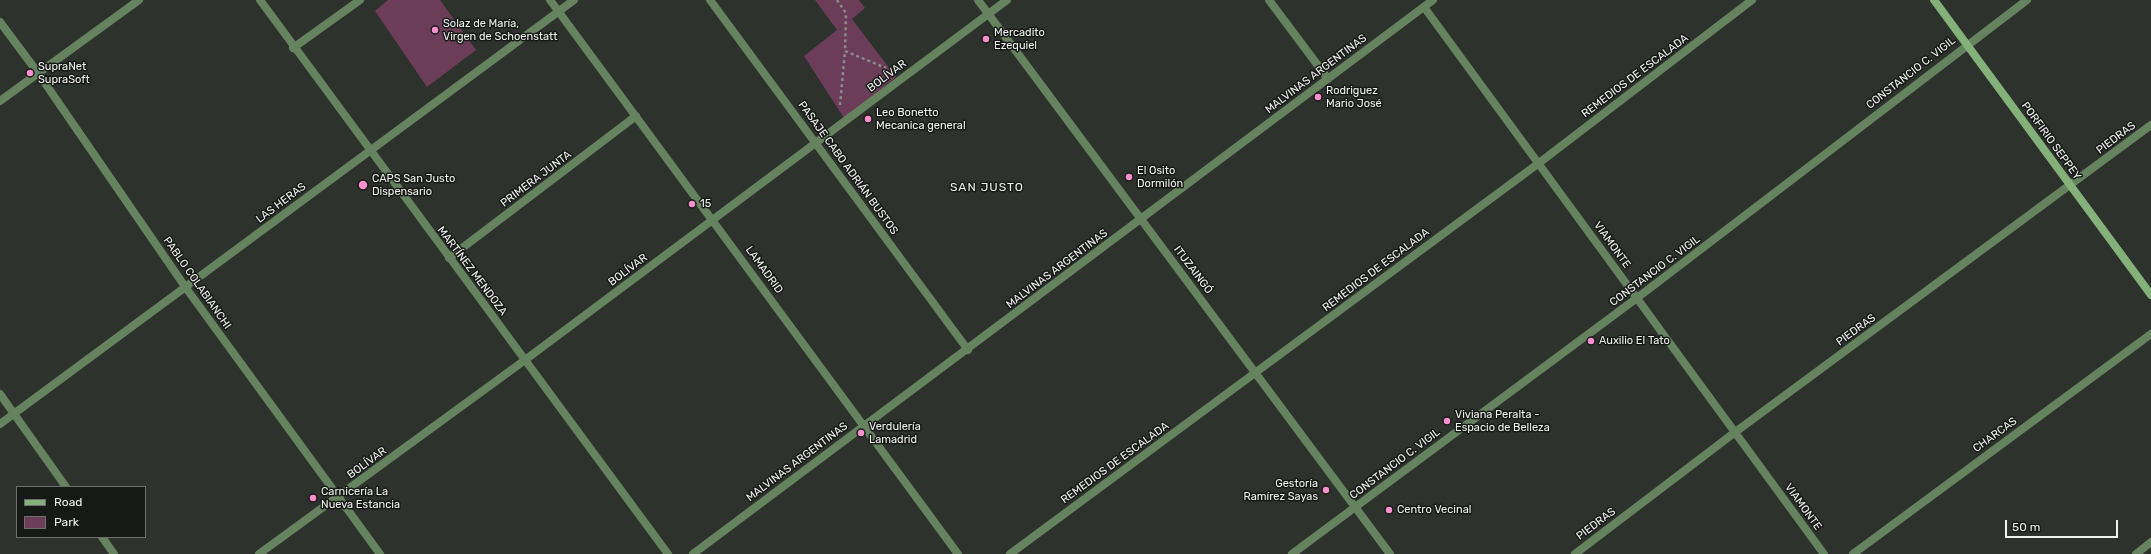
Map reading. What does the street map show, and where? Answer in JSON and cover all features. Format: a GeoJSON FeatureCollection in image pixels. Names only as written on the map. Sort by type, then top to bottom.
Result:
{"type":"FeatureCollection","features":[{"type":"Feature","properties":{"kind":"main road","name":"PORFIRIO SEPPEY"},"geometry":{"type":"LineString","coordinates":[[1934,0],[2151,296]]}},
{"type":"Feature","properties":{"kind":"street"},"geometry":{"type":"LineString","coordinates":[[0,101],[139,0]]}},
{"type":"Feature","properties":{"kind":"street","name":"MARTÍNEZ MENDOZA"},"geometry":{"type":"LineString","coordinates":[[260,0],[293,48],[668,554]]}},
{"type":"Feature","properties":{"kind":"street"},"geometry":{"type":"LineString","coordinates":[[293,48],[360,0]]}},
{"type":"Feature","properties":{"kind":"street","name":"LAMADRID"},"geometry":{"type":"LineString","coordinates":[[550,0],[714,220],[863,426],[958,554]]}},
{"type":"Feature","properties":{"kind":"street","name":"LAS HERAS"},"geometry":{"type":"LineString","coordinates":[[0,424],[574,0]]}},
{"type":"Feature","properties":{"kind":"street","name":"PASAJE CABO ADRIÁN BUSTOS"},"geometry":{"type":"LineString","coordinates":[[710,0],[968,350]]}},
{"type":"Feature","properties":{"kind":"street","name":"ITUZAINGÓ"},"geometry":{"type":"LineString","coordinates":[[978,0],[1390,554]]}},
{"type":"Feature","properties":{"kind":"street","name":"BOLÍVAR"},"geometry":{"type":"LineString","coordinates":[[259,554],[525,360],[1007,0]]}},
{"type":"Feature","properties":{"kind":"street"},"geometry":{"type":"LineString","coordinates":[[1269,0],[1328,79]]}},
{"type":"Feature","properties":{"kind":"street","name":"MALVINAS ARGENTINAS"},"geometry":{"type":"LineString","coordinates":[[694,554],[1433,0]]}},
{"type":"Feature","properties":{"kind":"street","name":"REMEDIOS DE ESCALADA"},"geometry":{"type":"LineString","coordinates":[[1010,554],[1539,163],[1752,0]]}},
{"type":"Feature","properties":{"kind":"street","name":"CONSTANCIO C. VIGIL"},"geometry":{"type":"LineString","coordinates":[[1292,554],[1637,298],[1967,44],[2027,0]]}},
{"type":"Feature","properties":{"kind":"street","name":"VIAMONTE"},"geometry":{"type":"LineString","coordinates":[[1424,7],[1734,433],[1824,554]]}},
{"type":"Feature","properties":{"kind":"street","name":"PABLO COLABIANCHI"},"geometry":{"type":"LineString","coordinates":[[0,22],[38,73],[186,288],[380,554]]}},
{"type":"Feature","properties":{"kind":"street","name":"PRIMERA JUNTA"},"geometry":{"type":"LineString","coordinates":[[450,258],[636,116]]}},
{"type":"Feature","properties":{"kind":"street","name":"PIEDRAS"},"geometry":{"type":"LineString","coordinates":[[1575,554],[1734,433],[2151,125]]}},
{"type":"Feature","properties":{"kind":"street","name":"CHARCAS"},"geometry":{"type":"LineString","coordinates":[[1853,554],[2151,334]]}},
{"type":"Feature","properties":{"kind":"street"},"geometry":{"type":"LineString","coordinates":[[0,394],[65,486]]}},
{"type":"Feature","properties":{"kind":"street"},"geometry":{"type":"LineString","coordinates":[[103,538],[114,554]]}},
{"type":"Feature","properties":{"kind":"street"},"geometry":{"type":"LineString","coordinates":[[2136,554],[2151,542]]}},
{"type":"Feature","properties":{"kind":"path"},"geometry":{"type":"LineString","coordinates":[[836,0],[846,13],[845,51],[840,105]]}},
{"type":"Feature","properties":{"kind":"path"},"geometry":{"type":"LineString","coordinates":[[845,51],[886,68]]}},
{"type":"Feature","properties":{"kind":"green space"},"geometry":{"type":"Polygon","coordinates":[[[388,0],[440,0],[476,50],[427,87],[375,11],[388,0]]]}},
{"type":"Feature","properties":{"kind":"green space"},"geometry":{"type":"Polygon","coordinates":[[[815,0],[859,0],[865,8],[852,19],[896,77],[844,118],[804,56],[837,30],[815,0]]]}},
{"type":"Feature","properties":{"kind":"place","name":"Solaz de María, Virgen de Schoenstatt"},"geometry":{"type":"Point","coordinates":[435,30]}},
{"type":"Feature","properties":{"kind":"place","name":"Mercadito Ezequiel"},"geometry":{"type":"Point","coordinates":[986,39]}},
{"type":"Feature","properties":{"kind":"place","name":"SupraNet SupraSoft"},"geometry":{"type":"Point","coordinates":[30,73]}},
{"type":"Feature","properties":{"kind":"place","name":"Rodriguez Mario José"},"geometry":{"type":"Point","coordinates":[1318,97]}},
{"type":"Feature","properties":{"kind":"place","name":"Leo Bonetto Mecanica general"},"geometry":{"type":"Point","coordinates":[868,119]}},
{"type":"Feature","properties":{"kind":"place","name":"El Osito Dormilón"},"geometry":{"type":"Point","coordinates":[1129,177]}},
{"type":"Feature","properties":{"kind":"place","name":"CAPS San Justo Dispensario"},"geometry":{"type":"Point","coordinates":[363,185]}},
{"type":"Feature","properties":{"kind":"place","name":"15"},"geometry":{"type":"Point","coordinates":[692,204]}},
{"type":"Feature","properties":{"kind":"place","name":"Auxilio El Tato"},"geometry":{"type":"Point","coordinates":[1591,341]}},
{"type":"Feature","properties":{"kind":"place","name":"Viviana Peralta - Espacio de Belleza"},"geometry":{"type":"Point","coordinates":[1447,421]}},
{"type":"Feature","properties":{"kind":"place","name":"Verdulería Lamadrid"},"geometry":{"type":"Point","coordinates":[861,433]}},
{"type":"Feature","properties":{"kind":"place","name":"Gestoría Ramírez Sayas"},"geometry":{"type":"Point","coordinates":[1326,490]}},
{"type":"Feature","properties":{"kind":"place","name":"Carnicería La Nueva Estancia"},"geometry":{"type":"Point","coordinates":[313,498]}},
{"type":"Feature","properties":{"kind":"place","name":"Centro Vecinal"},"geometry":{"type":"Point","coordinates":[1389,510]}},
{"type":"Feature","properties":{"kind":"district","name":"SAN JUSTO"},"geometry":{"type":"Point","coordinates":[987,188]}}]}
